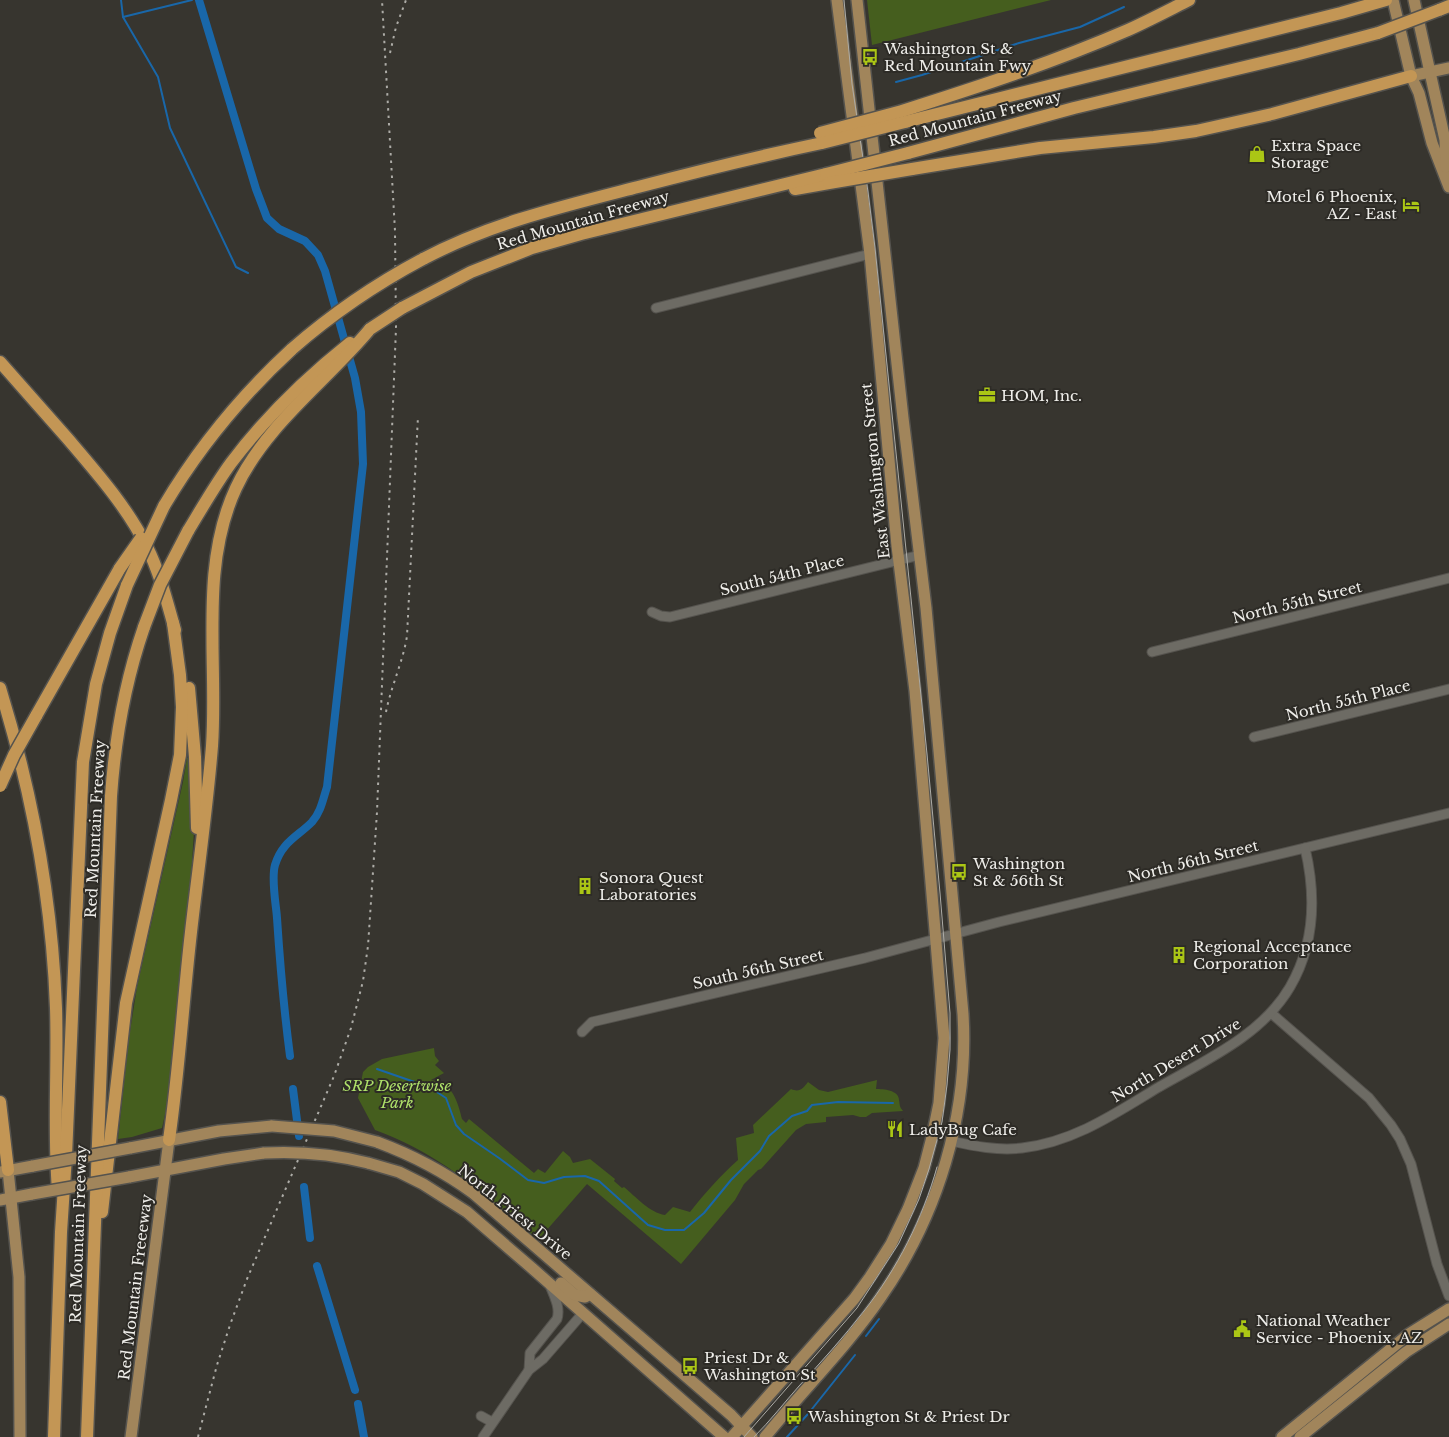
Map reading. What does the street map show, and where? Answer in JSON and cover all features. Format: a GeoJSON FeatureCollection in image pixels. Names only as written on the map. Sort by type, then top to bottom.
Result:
{"type":"FeatureCollection","features":[{"type":"Feature","properties":{"kind":"highway"},"geometry":{"type":"LineString","coordinates":[[904,117],[1128,29],[1189,0]]}},
{"type":"Feature","properties":{"kind":"highway","name":"Red Mountain Freeway"},"geometry":{"type":"LineString","coordinates":[[54,1437],[61,1232],[83,762],[96,684],[110,634],[127,585],[164,506],[220,424],[255,385],[292,349],[354,300],[388,278],[423,259],[482,232],[525,217],[771,154],[821,138],[904,117],[1386,0]]}},
{"type":"Feature","properties":{"kind":"highway","name":"Red Mountain Freeway"},"geometry":{"type":"LineString","coordinates":[[87,1437],[112,783],[122,708],[144,627],[163,579],[188,531],[210,494],[240,452],[282,404],[316,378],[370,329],[423,296],[471,272],[532,248],[740,195],[827,179],[908,153],[1091,104],[1300,54],[1378,33],[1444,8]]}},
{"type":"Feature","properties":{"kind":"highway"},"geometry":{"type":"LineString","coordinates":[[827,179],[912,169],[1040,148],[1196,131],[1272,114],[1411,76]]}},
{"type":"Feature","properties":{"kind":"highway"},"geometry":{"type":"LineString","coordinates":[[0,362],[94,469],[118,500],[152,558],[185,663],[195,757],[197,841],[192,930]]}},
{"type":"Feature","properties":{"kind":"highway"},"geometry":{"type":"LineString","coordinates":[[169,1140],[212,745],[214,684],[213,594],[218,543],[232,499],[249,465],[316,378]]}},
{"type":"Feature","properties":{"kind":"highway"},"geometry":{"type":"LineString","coordinates":[[0,786],[14,755],[120,568],[164,506]]}},
{"type":"Feature","properties":{"kind":"highway"},"geometry":{"type":"LineString","coordinates":[[94,1276],[126,1003],[172,800],[180,755],[182,700],[173,622]]}},
{"type":"Feature","properties":{"kind":"highway"},"geometry":{"type":"LineString","coordinates":[[0,688],[29,794],[42,864],[49,917],[56,1018],[55,1151],[61,1232]]}},
{"type":"Feature","properties":{"kind":"highway"},"geometry":{"type":"LineString","coordinates":[[0,1102],[4,1171]]}},
{"type":"Feature","properties":{"kind":"main road","name":"East Washington Street"},"geometry":{"type":"LineString","coordinates":[[732,1437],[854,1299],[891,1244],[924,1168],[932,1137],[942,1076],[943,1022],[939,939],[915,691],[899,560],[870,254],[837,0]]}},
{"type":"Feature","properties":{"kind":"main road"},"geometry":{"type":"LineString","coordinates":[[765,1437],[858,1327],[895,1276],[914,1242],[930,1208],[951,1141],[960,1103],[964,1041],[957,934],[920,554],[903,418],[857,0]]}},
{"type":"Feature","properties":{"kind":"main road"},"geometry":{"type":"LineString","coordinates":[[1393,0],[1411,76],[1419,93],[1432,143],[1448,182]]}},
{"type":"Feature","properties":{"kind":"main road"},"geometry":{"type":"LineString","coordinates":[[1414,0],[1447,140],[1448,182]]}},
{"type":"Feature","properties":{"kind":"main road"},"geometry":{"type":"LineString","coordinates":[[1411,76],[1449,68]]}},
{"type":"Feature","properties":{"kind":"main road","name":"North Priest Drive"},"geometry":{"type":"LineString","coordinates":[[4,1171],[231,1129],[272,1126],[328,1130],[377,1142],[415,1158],[463,1186],[742,1426],[752,1437]]}},
{"type":"Feature","properties":{"kind":"main road","name":"Red Mountain Freeeway"},"geometry":{"type":"LineString","coordinates":[[131,1437],[169,1140]]}},
{"type":"Feature","properties":{"kind":"main road","name":"North Priest Drive"},"geometry":{"type":"LineString","coordinates":[[6,1199],[264,1153],[312,1153],[336,1156],[399,1172],[467,1212],[724,1437]]}},
{"type":"Feature","properties":{"kind":"main road"},"geometry":{"type":"LineString","coordinates":[[4,1171],[6,1199],[19,1286],[20,1437]]}},
{"type":"Feature","properties":{"kind":"main road"},"geometry":{"type":"LineString","coordinates":[[533,1268],[552,1275],[575,1295],[585,1297],[590,1294]]}},
{"type":"Feature","properties":{"kind":"main road"},"geometry":{"type":"LineString","coordinates":[[1282,1437],[1409,1334],[1449,1309]]}},
{"type":"Feature","properties":{"kind":"main road"},"geometry":{"type":"LineString","coordinates":[[1300,1437],[1406,1352],[1449,1324]]}},
{"type":"Feature","properties":{"kind":"main road"},"geometry":{"type":"LineString","coordinates":[[772,1437],[775,1424]]}},
{"type":"Feature","properties":{"kind":"street"},"geometry":{"type":"LineString","coordinates":[[656,308],[870,254]]}},
{"type":"Feature","properties":{"kind":"street","name":"South 54th Place"},"geometry":{"type":"LineString","coordinates":[[652,612],[670,617],[920,554]]}},
{"type":"Feature","properties":{"kind":"street","name":"North 55th Street"},"geometry":{"type":"LineString","coordinates":[[1152,652],[1449,578]]}},
{"type":"Feature","properties":{"kind":"street","name":"North 55th Place"},"geometry":{"type":"LineString","coordinates":[[1254,738],[1449,689]]}},
{"type":"Feature","properties":{"kind":"street","name":"North 56th Street"},"geometry":{"type":"LineString","coordinates":[[939,939],[1079,902],[1449,813]]}},
{"type":"Feature","properties":{"kind":"street","name":"North Desert Drive"},"geometry":{"type":"LineString","coordinates":[[951,1141],[1004,1149],[1032,1147],[1072,1136],[1225,1049],[1249,1032],[1271,1013],[1293,981],[1306,947],[1312,905],[1312,885],[1305,848]]}},
{"type":"Feature","properties":{"kind":"street","name":"South 56th Street"},"geometry":{"type":"LineString","coordinates":[[582,1032],[592,1022],[939,939]]}},
{"type":"Feature","properties":{"kind":"street"},"geometry":{"type":"LineString","coordinates":[[1271,1013],[1369,1098],[1400,1139],[1411,1164],[1435,1258],[1449,1296]]}},
{"type":"Feature","properties":{"kind":"street"},"geometry":{"type":"LineString","coordinates":[[529,1370],[530,1353],[557,1319],[558,1314],[554,1297],[548,1282]]}},
{"type":"Feature","properties":{"kind":"street"},"geometry":{"type":"LineString","coordinates":[[483,1437],[529,1370],[543,1359],[583,1313]]}},
{"type":"Feature","properties":{"kind":"street"},"geometry":{"type":"LineString","coordinates":[[480,1416],[492,1422]]}},
{"type":"Feature","properties":{"kind":"green space"},"geometry":{"type":"Polygon","coordinates":[[[867,0],[1051,0],[872,45],[867,0]]]}},
{"type":"Feature","properties":{"kind":"green space"},"geometry":{"type":"Polygon","coordinates":[[[187,758],[192,758],[195,816],[191,877],[169,1096],[162,1128],[118,1139],[129,1038],[137,987],[187,758]]]}},
{"type":"Feature","properties":{"kind":"green space","name":"SRP Desertwise Park"},"geometry":{"type":"Polygon","coordinates":[[[434,1048],[435,1056],[439,1061],[435,1065],[444,1073],[431,1080],[441,1082],[450,1090],[456,1099],[462,1119],[466,1123],[469,1119],[534,1173],[538,1169],[545,1173],[563,1151],[570,1157],[573,1163],[590,1159],[615,1179],[614,1181],[622,1188],[624,1187],[648,1208],[665,1215],[673,1207],[690,1212],[738,1160],[736,1138],[754,1133],[753,1125],[791,1089],[799,1090],[808,1082],[819,1090],[828,1092],[877,1080],[876,1089],[894,1092],[903,1111],[872,1113],[866,1117],[853,1115],[826,1117],[826,1122],[806,1124],[796,1130],[761,1169],[744,1184],[735,1200],[681,1264],[587,1184],[538,1240],[500,1207],[442,1163],[399,1140],[375,1130],[358,1098],[363,1072],[382,1059],[434,1048]]]}},
{"type":"Feature","properties":{"kind":"waterway"},"geometry":{"type":"LineString","coordinates":[[121,0],[123,17],[158,77],[170,128],[236,267],[248,273]]}},
{"type":"Feature","properties":{"kind":"waterway"},"geometry":{"type":"LineString","coordinates":[[123,17],[192,0]]}},
{"type":"Feature","properties":{"kind":"waterway"},"geometry":{"type":"LineString","coordinates":[[199,0],[256,189],[267,218],[279,229],[305,241],[318,255],[325,271],[355,378],[361,412],[363,464],[327,787],[318,814],[312,822],[286,845],[278,857],[274,871],[281,970],[290,1056]]}},
{"type":"Feature","properties":{"kind":"waterway"},"geometry":{"type":"LineString","coordinates":[[896,82],[1019,43],[1080,27],[1124,7]]}},
{"type":"Feature","properties":{"kind":"waterway"},"geometry":{"type":"LineString","coordinates":[[377,1069],[429,1087],[446,1098],[456,1125],[464,1134],[528,1180],[544,1183],[564,1177],[585,1176],[599,1181],[648,1225],[665,1230],[684,1230],[704,1213],[731,1180],[760,1151],[769,1136],[792,1116],[807,1111],[812,1105],[838,1102],[893,1103]]}},
{"type":"Feature","properties":{"kind":"waterway"},"geometry":{"type":"LineString","coordinates":[[293,1089],[299,1136]]}},
{"type":"Feature","properties":{"kind":"waterway"},"geometry":{"type":"LineString","coordinates":[[304,1187],[310,1238]]}},
{"type":"Feature","properties":{"kind":"waterway"},"geometry":{"type":"LineString","coordinates":[[317,1266],[355,1390]]}},
{"type":"Feature","properties":{"kind":"waterway"},"geometry":{"type":"LineString","coordinates":[[866,1336],[879,1319]]}},
{"type":"Feature","properties":{"kind":"waterway"},"geometry":{"type":"LineString","coordinates":[[787,1437],[855,1355]]}},
{"type":"Feature","properties":{"kind":"waterway"},"geometry":{"type":"LineString","coordinates":[[358,1404],[364,1437]]}},
{"type":"Feature","properties":{"kind":"tram line"},"geometry":{"type":"LineString","coordinates":[[744,1437],[857,1308],[899,1243],[919,1199],[942,1122],[950,1050],[950,1013],[927,754],[875,248],[852,84],[844,0]]}},
{"type":"Feature","properties":{"kind":"tram line"},"geometry":{"type":"LineString","coordinates":[[754,1437],[840,1340],[876,1295],[908,1242],[924,1205],[937,1167]]}},
{"type":"Feature","properties":{"kind":"railway"},"geometry":{"type":"LineString","coordinates":[[198,1437],[217,1365],[247,1279],[334,1076],[351,1028],[363,981],[368,946],[377,812],[396,328],[395,231],[382,0]]}},
{"type":"Feature","properties":{"kind":"railway"},"geometry":{"type":"LineString","coordinates":[[390,53],[396,27],[406,0]]}},
{"type":"Feature","properties":{"kind":"railway"},"geometry":{"type":"LineString","coordinates":[[386,712],[407,636],[418,416]]}},
{"type":"Feature","properties":{"kind":"place","name":"Washington St & Red Mountain Fwy"},"geometry":{"type":"Point","coordinates":[870,57]}},
{"type":"Feature","properties":{"kind":"place","name":"Extra Space Storage"},"geometry":{"type":"Point","coordinates":[1257,154]}},
{"type":"Feature","properties":{"kind":"place","name":"Motel 6 Phoenix, AZ - East"},"geometry":{"type":"Point","coordinates":[1411,205]}},
{"type":"Feature","properties":{"kind":"place","name":"HOM, Inc."},"geometry":{"type":"Point","coordinates":[987,395]}},
{"type":"Feature","properties":{"kind":"place","name":"Washington St & 56th St"},"geometry":{"type":"Point","coordinates":[959,872]}},
{"type":"Feature","properties":{"kind":"place","name":"Sonora Quest Laboratories"},"geometry":{"type":"Point","coordinates":[585,886]}},
{"type":"Feature","properties":{"kind":"place","name":"Regional Acceptance Corporation"},"geometry":{"type":"Point","coordinates":[1179,955]}},
{"type":"Feature","properties":{"kind":"place","name":"LadyBug Cafe"},"geometry":{"type":"Point","coordinates":[895,1129]}},
{"type":"Feature","properties":{"kind":"place","name":"National Weather Service - Phoenix, AZ"},"geometry":{"type":"Point","coordinates":[1242,1329]}},
{"type":"Feature","properties":{"kind":"place","name":"Priest Dr & Washington St"},"geometry":{"type":"Point","coordinates":[690,1366]}},
{"type":"Feature","properties":{"kind":"place","name":"Washington St & Priest Dr"},"geometry":{"type":"Point","coordinates":[794,1416]}}]}
